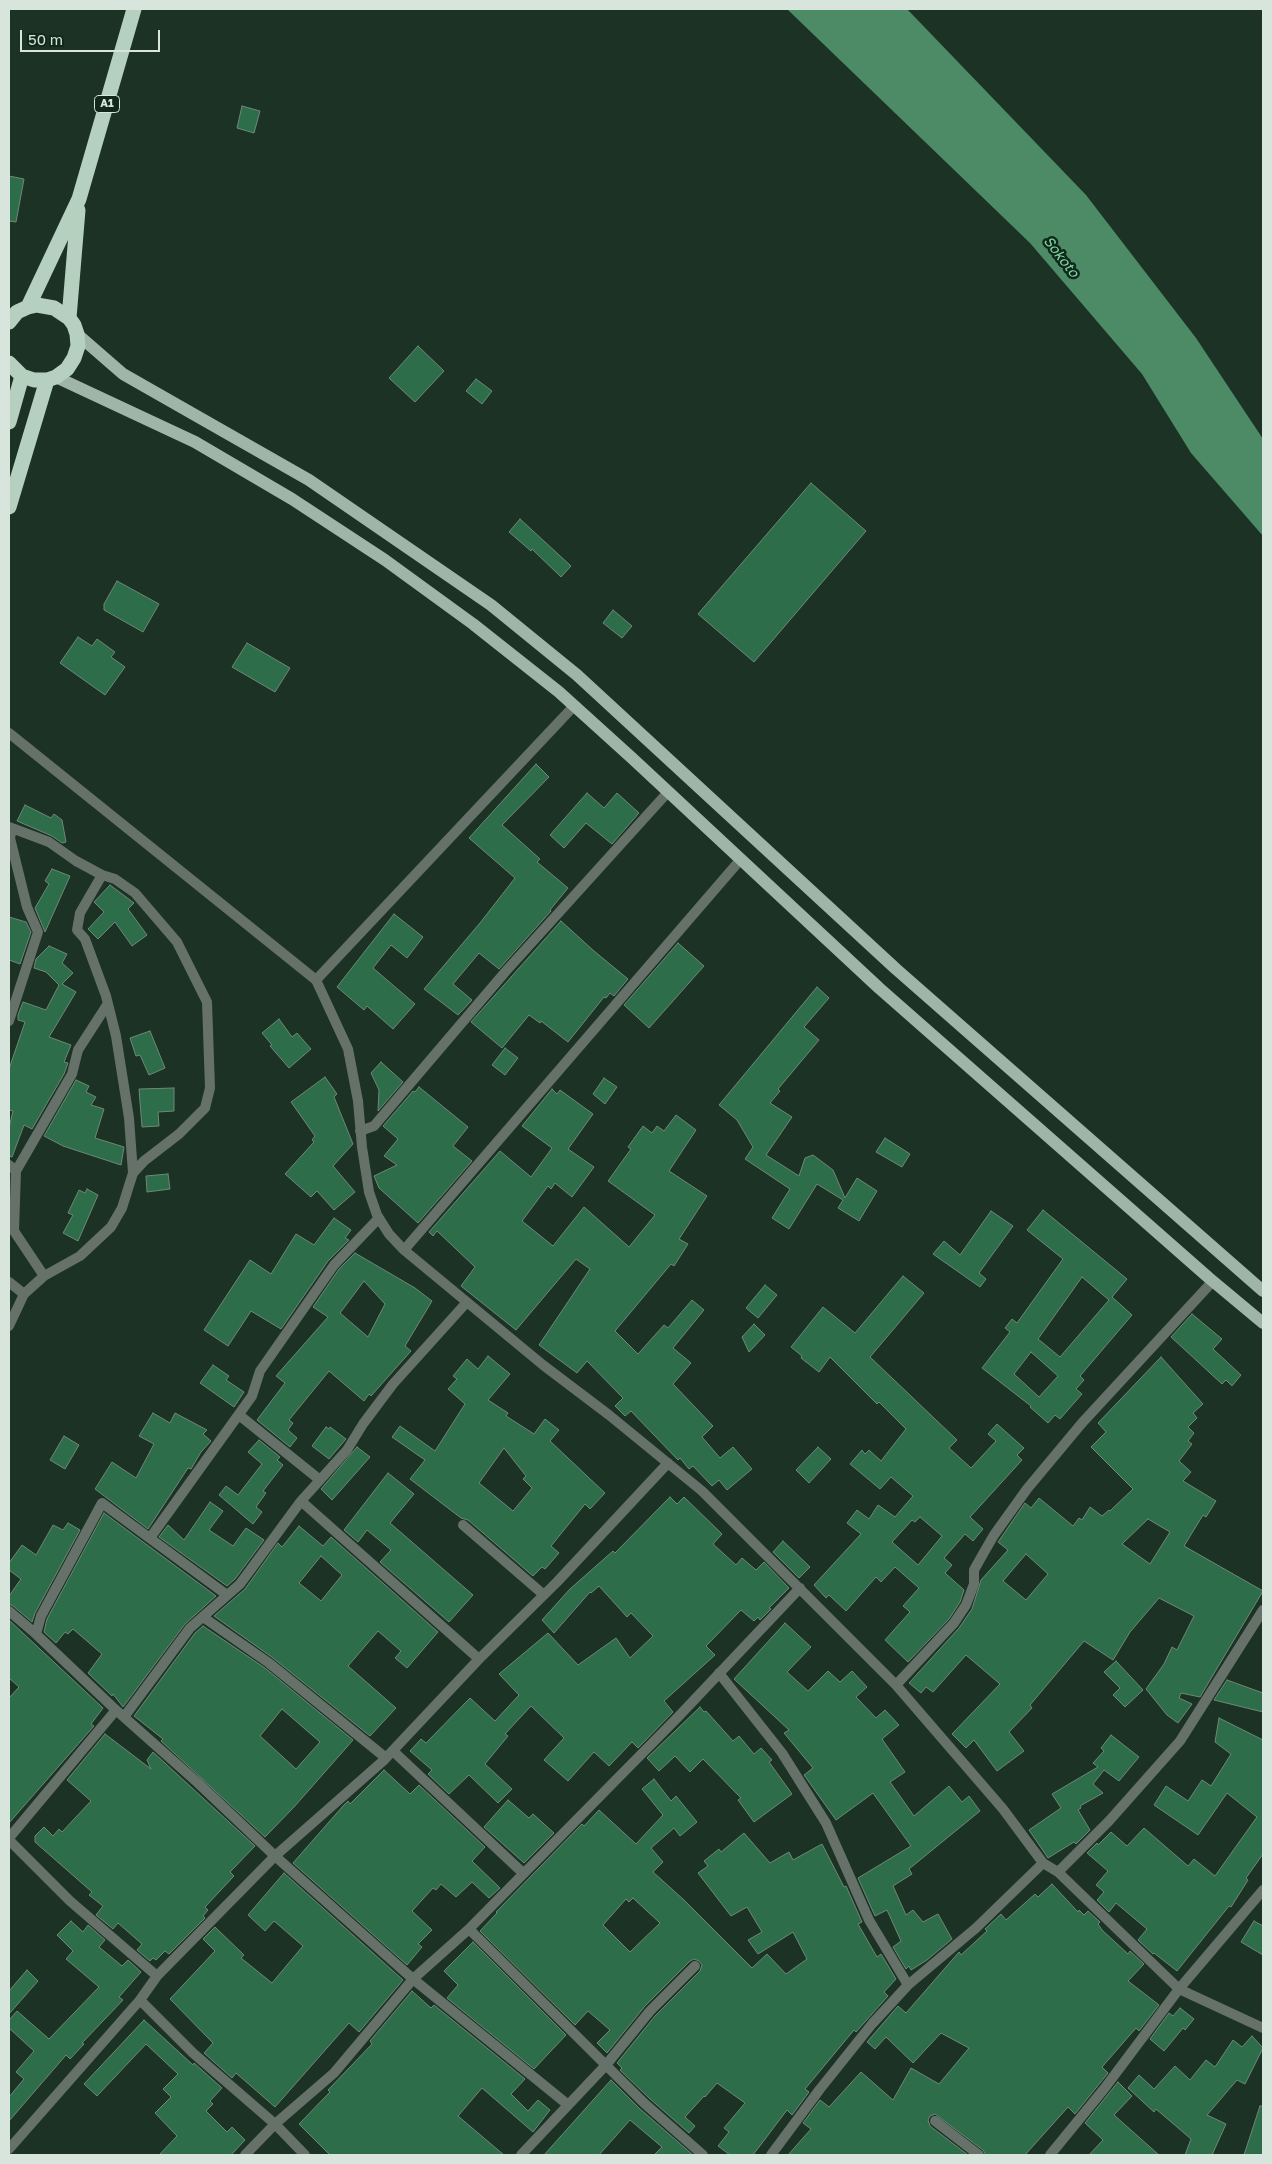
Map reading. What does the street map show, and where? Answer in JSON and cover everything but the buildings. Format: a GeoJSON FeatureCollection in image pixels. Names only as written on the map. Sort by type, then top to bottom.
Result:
{"type":"FeatureCollection","features":[{"type":"Feature","properties":{"kind":"highway","name":"A1"},"geometry":{"type":"LineString","coordinates":[[69,318],[80,199],[134,9]]}},
{"type":"Feature","properties":{"kind":"highway","name":"A1"},"geometry":{"type":"LineString","coordinates":[[16,313],[80,199]]}},
{"type":"Feature","properties":{"kind":"highway"},"geometry":{"type":"LineString","coordinates":[[9,363],[22,376],[34,380],[51,379],[67,369],[74,358],[78,346],[77,334],[69,318],[54,308],[37,305],[16,313]]}},
{"type":"Feature","properties":{"kind":"highway"},"geometry":{"type":"LineString","coordinates":[[9,422],[22,376]]}},
{"type":"Feature","properties":{"kind":"highway"},"geometry":{"type":"LineString","coordinates":[[9,507],[51,379]]}},
{"type":"Feature","properties":{"kind":"main road"},"geometry":{"type":"LineString","coordinates":[[77,334],[123,374],[309,480],[491,604],[577,676],[896,969],[1263,1291]]}},
{"type":"Feature","properties":{"kind":"main road"},"geometry":{"type":"LineString","coordinates":[[51,379],[195,442],[292,499],[385,560],[457,612],[574,706],[742,859],[879,988],[1263,1323]]}},
{"type":"Feature","properties":{"kind":"street"},"geometry":{"type":"LineString","coordinates":[[316,980],[574,706]]}},
{"type":"Feature","properties":{"kind":"street"},"geometry":{"type":"LineString","coordinates":[[9,732],[316,980],[348,1050],[358,1101],[360,1131],[370,1192],[379,1218],[404,1250],[702,1491],[896,1685],[1003,1808],[1043,1863],[1058,1872],[1179,1989],[1263,2028]]}},
{"type":"Feature","properties":{"kind":"street"},"geometry":{"type":"LineString","coordinates":[[360,1131],[374,1126],[506,971],[668,792]]}},
{"type":"Feature","properties":{"kind":"street"},"geometry":{"type":"LineString","coordinates":[[9,1021],[38,932],[27,908],[10,834],[49,842],[76,861],[102,875],[115,879],[134,893],[177,942],[207,1002],[210,1088],[205,1108],[179,1134],[144,1161],[133,1173]]}},
{"type":"Feature","properties":{"kind":"street"},"geometry":{"type":"LineString","coordinates":[[404,1250],[742,859]]}},
{"type":"Feature","properties":{"kind":"street"},"geometry":{"type":"LineString","coordinates":[[9,1326],[24,1294],[44,1276],[80,1256],[111,1227],[122,1208],[133,1173],[129,1118],[116,1036],[106,996],[85,939],[77,930],[80,913],[102,875]]}},
{"type":"Feature","properties":{"kind":"street"},"geometry":{"type":"LineString","coordinates":[[44,1276],[14,1231],[12,1168],[72,1074],[78,1050],[107,1005]]}},
{"type":"Feature","properties":{"kind":"street"},"geometry":{"type":"LineString","coordinates":[[150,1538],[252,1396],[260,1371],[334,1265],[379,1218]]}},
{"type":"Feature","properties":{"kind":"street"},"geometry":{"type":"LineString","coordinates":[[896,1685],[954,1624],[966,1605],[974,1584],[974,1570],[994,1534],[1027,1489],[1082,1424],[1213,1281]]}},
{"type":"Feature","properties":{"kind":"street"},"geometry":{"type":"LineString","coordinates":[[9,1282],[24,1294]]}},
{"type":"Feature","properties":{"kind":"street"},"geometry":{"type":"LineString","coordinates":[[158,1976],[70,1901],[9,1839],[120,1714],[190,1628],[240,1584],[300,1501],[347,1450],[363,1424],[394,1384],[467,1302]]}},
{"type":"Feature","properties":{"kind":"street"},"geometry":{"type":"LineString","coordinates":[[239,1415],[320,1480]]}},
{"type":"Feature","properties":{"kind":"street"},"geometry":{"type":"LineString","coordinates":[[9,2149],[140,2000],[158,1976],[275,1856],[390,1754],[668,1464]]}},
{"type":"Feature","properties":{"kind":"street"},"geometry":{"type":"LineString","coordinates":[[300,1501],[479,1659]]}},
{"type":"Feature","properties":{"kind":"street"},"geometry":{"type":"LineString","coordinates":[[36,1634],[41,1616],[102,1502],[227,1595]]}},
{"type":"Feature","properties":{"kind":"street"},"geometry":{"type":"LineString","coordinates":[[463,1525],[544,1595]]}},
{"type":"Feature","properties":{"kind":"street"},"geometry":{"type":"LineString","coordinates":[[244,2155],[275,2124],[334,2074],[413,1979],[470,1929],[720,1673],[800,1588]]}},
{"type":"Feature","properties":{"kind":"street"},"geometry":{"type":"LineString","coordinates":[[1058,1872],[1110,1821],[1180,1740],[1263,1610]]}},
{"type":"Feature","properties":{"kind":"street"},"geometry":{"type":"LineString","coordinates":[[9,1611],[36,1634],[120,1714],[197,1782],[275,1856],[413,1979],[567,2104]]}},
{"type":"Feature","properties":{"kind":"street"},"geometry":{"type":"LineString","coordinates":[[203,1617],[270,1662],[390,1754],[524,1873]]}},
{"type":"Feature","properties":{"kind":"street"},"geometry":{"type":"LineString","coordinates":[[720,1673],[782,1754],[826,1823],[869,1920],[908,1985]]}},
{"type":"Feature","properties":{"kind":"street"},"geometry":{"type":"LineString","coordinates":[[771,2155],[872,2024],[908,1985],[976,1928],[1043,1863]]}},
{"type":"Feature","properties":{"kind":"street"},"geometry":{"type":"LineString","coordinates":[[1050,2155],[1104,2089],[1179,1989],[1263,1890]]}},
{"type":"Feature","properties":{"kind":"street"},"geometry":{"type":"LineString","coordinates":[[470,1929],[652,2110],[703,2155]]}},
{"type":"Feature","properties":{"kind":"street"},"geometry":{"type":"LineString","coordinates":[[521,2155],[567,2104],[606,2065],[650,2011],[695,1966]]}},
{"type":"Feature","properties":{"kind":"street"},"geometry":{"type":"LineString","coordinates":[[140,2000],[193,2053],[275,2124],[305,2155]]}},
{"type":"Feature","properties":{"kind":"street"},"geometry":{"type":"LineString","coordinates":[[934,2121],[979,2155]]}},
{"type":"Feature","properties":{"kind":"water","name":"Sokoto"},"geometry":{"type":"Polygon","coordinates":[[[787,9],[907,9],[1086,195],[1196,338],[1263,439],[1263,536],[1191,453],[1142,374],[1030,243],[787,9]]]}}]}
